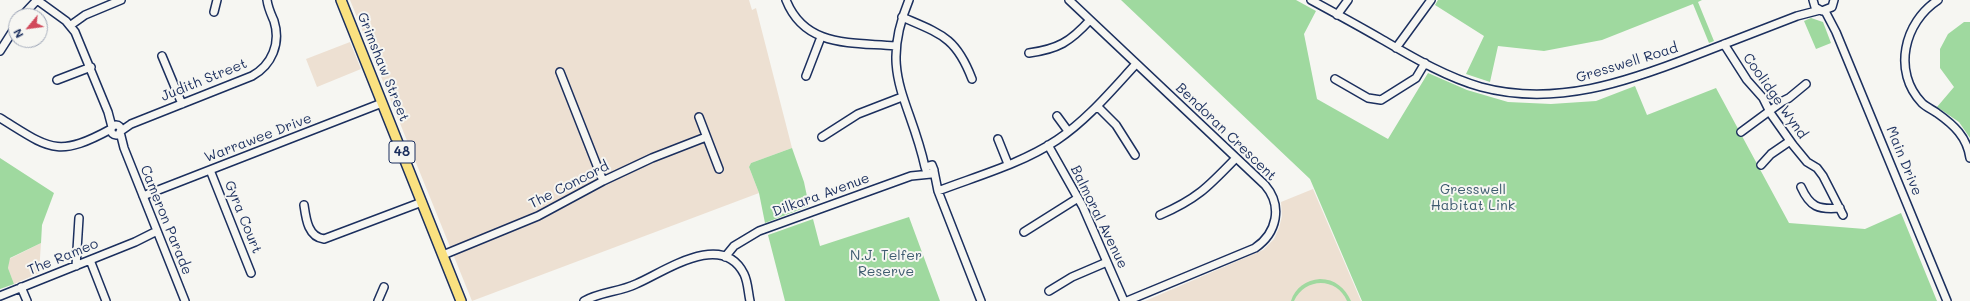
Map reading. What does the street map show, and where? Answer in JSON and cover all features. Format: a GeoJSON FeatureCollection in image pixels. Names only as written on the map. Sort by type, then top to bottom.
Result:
{"type":"FeatureCollection","features":[{"type":"Feature","properties":{"kind":"main road","name":"Grimshaw Street"},"geometry":{"type":"LineString","coordinates":[[341,0],[461,301]]}},
{"type":"Feature","properties":{"kind":"street"},"geometry":{"type":"LineString","coordinates":[[30,8],[37,0]]}},
{"type":"Feature","properties":{"kind":"street","name":"Cameron Parade"},"geometry":{"type":"LineString","coordinates":[[37,0],[71,25],[91,67],[185,301]]}},
{"type":"Feature","properties":{"kind":"street"},"geometry":{"type":"LineString","coordinates":[[71,25],[85,15],[120,0]]}},
{"type":"Feature","properties":{"kind":"street"},"geometry":{"type":"LineString","coordinates":[[214,12],[216,0]]}},
{"type":"Feature","properties":{"kind":"street","name":"Judith Street"},"geometry":{"type":"LineString","coordinates":[[0,118],[38,142],[50,147],[72,146],[252,76],[267,64],[275,48],[275,25],[267,0]]}},
{"type":"Feature","properties":{"kind":"street"},"geometry":{"type":"LineString","coordinates":[[786,0],[792,12],[801,24],[821,37],[838,41],[895,46]]}},
{"type":"Feature","properties":{"kind":"street"},"geometry":{"type":"LineString","coordinates":[[909,0],[902,17],[895,46],[896,67],[902,97],[921,146],[928,170],[938,191],[981,301]]}},
{"type":"Feature","properties":{"kind":"street","name":"Bendoran Crescent"},"geometry":{"type":"LineString","coordinates":[[1069,0],[1264,185],[1273,199],[1275,219],[1269,235],[1262,243],[1250,250],[1128,301]]}},
{"type":"Feature","properties":{"kind":"street","name":"Gresswell Road"},"geometry":{"type":"LineString","coordinates":[[1311,0],[1396,48],[1466,82],[1494,90],[1539,95],[1587,90],[1619,82],[1657,70],[1797,16],[1830,5]]}},
{"type":"Feature","properties":{"kind":"street"},"geometry":{"type":"LineString","coordinates":[[1337,14],[1348,0]]}},
{"type":"Feature","properties":{"kind":"street"},"geometry":{"type":"LineString","coordinates":[[1396,48],[1431,0]]}},
{"type":"Feature","properties":{"kind":"street"},"geometry":{"type":"LineString","coordinates":[[1938,0],[1918,18],[1909,35],[1904,60],[1906,74],[1910,86],[1922,103],[1949,121],[1961,134],[1967,146],[1970,158]]}},
{"type":"Feature","properties":{"kind":"street"},"geometry":{"type":"LineString","coordinates":[[1813,1],[1815,7],[1830,5]]}},
{"type":"Feature","properties":{"kind":"street","name":"Gresswell Road"},"geometry":{"type":"LineString","coordinates":[[1797,16],[1813,1]]}},
{"type":"Feature","properties":{"kind":"street","name":"Main Drive"},"geometry":{"type":"LineString","coordinates":[[1830,5],[1836,32],[1947,301]]}},
{"type":"Feature","properties":{"kind":"street"},"geometry":{"type":"LineString","coordinates":[[902,17],[937,33],[948,40],[961,54],[972,79]]}},
{"type":"Feature","properties":{"kind":"street"},"geometry":{"type":"LineString","coordinates":[[1029,53],[1048,50],[1060,46],[1072,38],[1090,20]]}},
{"type":"Feature","properties":{"kind":"street"},"geometry":{"type":"LineString","coordinates":[[806,76],[821,37]]}},
{"type":"Feature","properties":{"kind":"street"},"geometry":{"type":"LineString","coordinates":[[0,51],[8,38]]}},
{"type":"Feature","properties":{"kind":"street","name":"Coolidge Wynd"},"geometry":{"type":"LineString","coordinates":[[1724,44],[1744,77],[1763,98],[1769,111],[1790,141],[1807,162],[1819,170],[1841,211],[1812,204],[1807,199],[1802,187]]}},
{"type":"Feature","properties":{"kind":"street"},"geometry":{"type":"LineString","coordinates":[[162,56],[182,104]]}},
{"type":"Feature","properties":{"kind":"street"},"geometry":{"type":"LineString","coordinates":[[1333,78],[1368,98],[1381,100],[1416,78],[1425,63]]}},
{"type":"Feature","properties":{"kind":"street"},"geometry":{"type":"LineString","coordinates":[[938,191],[1008,164],[1048,145],[1068,132],[1097,106],[1136,64]]}},
{"type":"Feature","properties":{"kind":"street"},"geometry":{"type":"LineString","coordinates":[[57,80],[91,67]]}},
{"type":"Feature","properties":{"kind":"street"},"geometry":{"type":"LineString","coordinates":[[560,72],[603,181]]}},
{"type":"Feature","properties":{"kind":"street"},"geometry":{"type":"LineString","coordinates":[[1741,132],[1806,84]]}},
{"type":"Feature","properties":{"kind":"street"},"geometry":{"type":"LineString","coordinates":[[822,137],[858,114],[902,97]]}},
{"type":"Feature","properties":{"kind":"street","name":"Warrawee Drive"},"geometry":{"type":"LineString","coordinates":[[143,196],[382,103]]}},
{"type":"Feature","properties":{"kind":"street"},"geometry":{"type":"LineString","coordinates":[[1097,106],[1116,125],[1134,155]]}},
{"type":"Feature","properties":{"kind":"street"},"geometry":{"type":"LineString","coordinates":[[1057,116],[1068,132]]}},
{"type":"Feature","properties":{"kind":"street"},"geometry":{"type":"LineString","coordinates":[[699,117],[719,169]]}},
{"type":"Feature","properties":{"kind":"street","name":"The Concord"},"geometry":{"type":"LineString","coordinates":[[443,255],[538,216],[603,181],[652,158],[706,137]]}},
{"type":"Feature","properties":{"kind":"street"},"geometry":{"type":"LineString","coordinates":[[998,139],[1008,164]]}},
{"type":"Feature","properties":{"kind":"street"},"geometry":{"type":"LineString","coordinates":[[1761,165],[1771,154],[1790,141]]}},
{"type":"Feature","properties":{"kind":"street","name":"Balmoral Avenue"},"geometry":{"type":"LineString","coordinates":[[1048,145],[1078,198],[1124,301]]}},
{"type":"Feature","properties":{"kind":"street"},"geometry":{"type":"LineString","coordinates":[[1160,215],[1187,203],[1200,194],[1236,158]]}},
{"type":"Feature","properties":{"kind":"street","name":"Gyra Court"},"geometry":{"type":"LineString","coordinates":[[210,170],[252,273]]}},
{"type":"Feature","properties":{"kind":"street","name":"Dilkara Avenue"},"geometry":{"type":"LineString","coordinates":[[727,258],[741,241],[759,231],[928,170]]}},
{"type":"Feature","properties":{"kind":"street"},"geometry":{"type":"LineString","coordinates":[[1024,232],[1078,198]]}},
{"type":"Feature","properties":{"kind":"street"},"geometry":{"type":"LineString","coordinates":[[304,205],[306,221],[311,231],[316,237],[324,239],[422,202]]}},
{"type":"Feature","properties":{"kind":"street"},"geometry":{"type":"LineString","coordinates":[[76,266],[79,218]]}},
{"type":"Feature","properties":{"kind":"street","name":"The Rameo"},"geometry":{"type":"LineString","coordinates":[[0,296],[157,233]]}},
{"type":"Feature","properties":{"kind":"street"},"geometry":{"type":"LineString","coordinates":[[584,301],[634,285],[684,260],[709,254],[727,258],[737,265],[743,273],[750,301]]}},
{"type":"Feature","properties":{"kind":"street"},"geometry":{"type":"LineString","coordinates":[[90,260],[106,301]]}},
{"type":"Feature","properties":{"kind":"street"},"geometry":{"type":"LineString","coordinates":[[1049,291],[1072,277],[1107,262]]}},
{"type":"Feature","properties":{"kind":"street"},"geometry":{"type":"LineString","coordinates":[[21,287],[27,301]]}},
{"type":"Feature","properties":{"kind":"street"},"geometry":{"type":"LineString","coordinates":[[378,301],[384,287]]}},
{"type":"Feature","properties":{"kind":"street"},"geometry":{"type":"LineString","coordinates":[[590,301],[606,294]]}},
{"type":"Feature","properties":{"kind":"shaded area"},"geometry":{"type":"Polygon","coordinates":[[[350,0],[749,0],[752,10],[756,8],[792,148],[751,163],[749,167],[759,193],[472,301],[350,0]]]}},
{"type":"Feature","properties":{"kind":"shaded area"},"geometry":{"type":"Polygon","coordinates":[[[350,42],[361,69],[317,87],[306,59],[350,42]]]}},
{"type":"Feature","properties":{"kind":"shaded area"},"geometry":{"type":"Polygon","coordinates":[[[1313,189],[1361,301],[1145,301],[1263,250],[1274,239],[1279,228],[1282,216],[1281,202],[1313,189]]]}},
{"type":"Feature","properties":{"kind":"shaded area"},"geometry":{"type":"Polygon","coordinates":[[[41,243],[39,273],[14,284],[8,268],[9,259],[41,243]]]}},
{"type":"Feature","properties":{"kind":"green space","name":"Gresswell Habitat Link"},"geometry":{"type":"Polygon","coordinates":[[[1121,0],[1296,0],[1316,11],[1304,34],[1317,99],[1388,139],[1428,73],[1467,90],[1508,102],[1551,104],[1596,101],[1635,86],[1647,115],[1716,88],[1789,223],[1865,229],[1901,213],[1937,301],[1362,301],[1310,179],[1121,0]]]}},
{"type":"Feature","properties":{"kind":"green space"},"geometry":{"type":"Polygon","coordinates":[[[1438,0],[1702,0],[1698,2],[1714,41],[1709,43],[1693,4],[1602,40],[1544,51],[1498,46],[1490,82],[1466,74],[1484,36],[1435,5],[1438,0]]]}},
{"type":"Feature","properties":{"kind":"green space"},"geometry":{"type":"Polygon","coordinates":[[[1811,18],[1823,22],[1831,43],[1816,49],[1804,21],[1811,18]]]}},
{"type":"Feature","properties":{"kind":"green space"},"geometry":{"type":"Polygon","coordinates":[[[1964,22],[1970,22],[1970,138],[1959,122],[1937,107],[1954,87],[1940,68],[1940,49],[1948,34],[1964,22]]]}},
{"type":"Feature","properties":{"kind":"green space"},"geometry":{"type":"Polygon","coordinates":[[[792,148],[804,182],[809,206],[765,223],[759,193],[749,167],[751,163],[792,148]]]}},
{"type":"Feature","properties":{"kind":"green space"},"geometry":{"type":"Polygon","coordinates":[[[0,158],[54,193],[42,225],[41,243],[10,258],[8,268],[14,284],[0,289],[0,158]]]}},
{"type":"Feature","properties":{"kind":"green space","name":"N.J. Telfer Reserve"},"geometry":{"type":"Polygon","coordinates":[[[909,217],[940,301],[785,301],[768,235],[813,219],[820,246],[909,217]]]}},
{"type":"Feature","properties":{"kind":"green space"},"geometry":{"type":"Polygon","coordinates":[[[1325,279],[1339,285],[1346,292],[1351,301],[1347,301],[1342,293],[1336,288],[1329,284],[1321,283],[1313,284],[1306,288],[1299,293],[1294,301],[1291,301],[1298,289],[1310,281],[1325,279]]]}}]}
